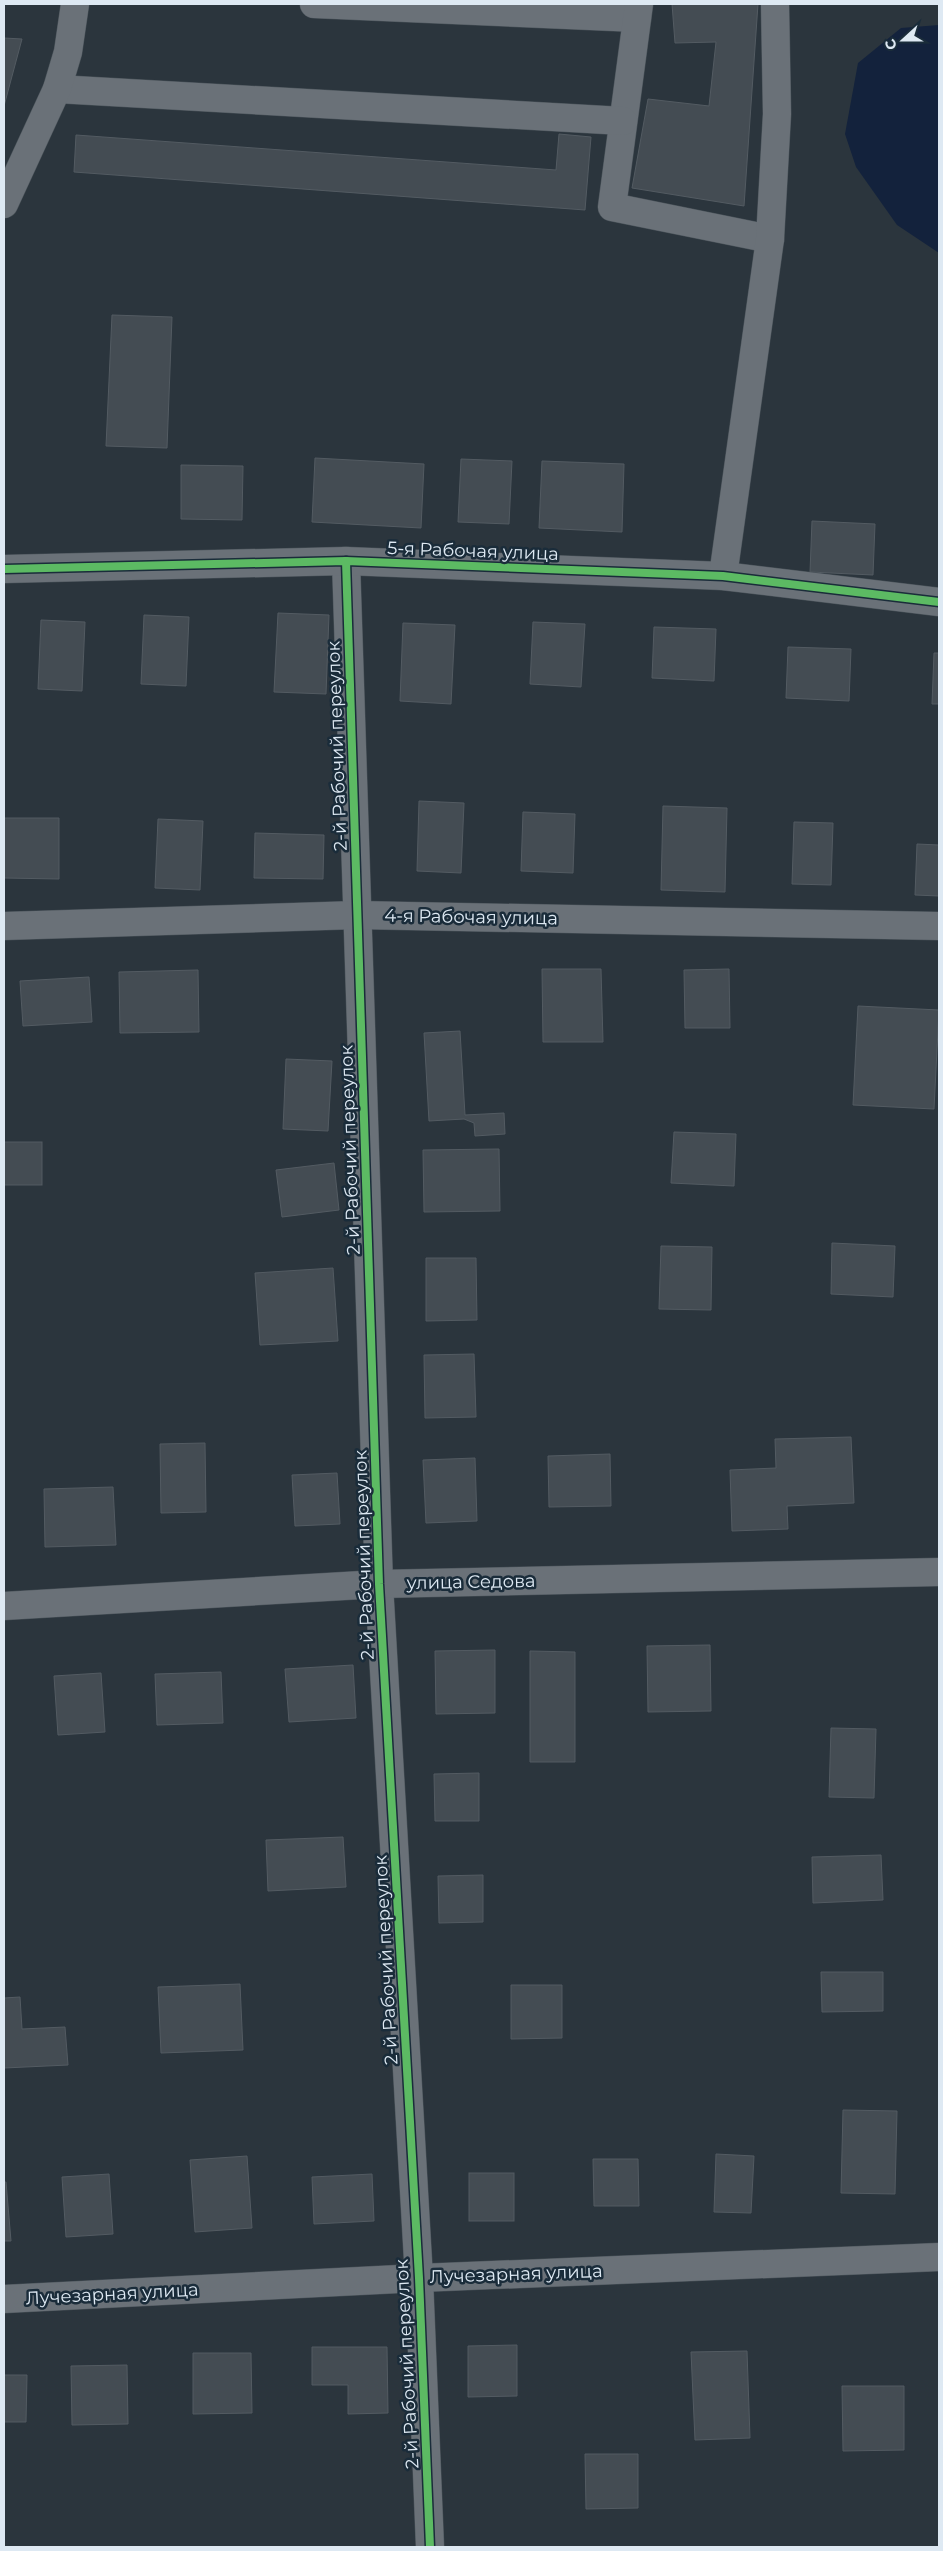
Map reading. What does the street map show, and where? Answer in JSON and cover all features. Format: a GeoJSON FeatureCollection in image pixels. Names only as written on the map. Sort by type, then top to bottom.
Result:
{"type":"FeatureCollection","features":[{"type":"Feature","properties":{"kind":"street"},"geometry":{"type":"LineString","coordinates":[[4,204],[58,89],[68,52],[75,4]]}},
{"type":"Feature","properties":{"kind":"street"},"geometry":{"type":"LineString","coordinates":[[314,4],[638,11],[612,207],[770,239]]}},
{"type":"Feature","properties":{"kind":"street"},"geometry":{"type":"LineString","coordinates":[[723,576],[770,239],[777,114],[775,4]]}},
{"type":"Feature","properties":{"kind":"street"},"geometry":{"type":"LineString","coordinates":[[58,89],[623,121]]}},
{"type":"Feature","properties":{"kind":"street","name":"5-я Рабочая улица"},"geometry":{"type":"LineString","coordinates":[[4,569],[346,561],[723,576],[939,602]]}},
{"type":"Feature","properties":{"kind":"street","name":"2-й Рабочий переулок"},"geometry":{"type":"LineString","coordinates":[[346,561],[379,1584],[419,2278],[430,2547]]}},
{"type":"Feature","properties":{"kind":"street","name":"4-я Рабочая улица"},"geometry":{"type":"LineString","coordinates":[[4,926],[357,915],[939,926]]}},
{"type":"Feature","properties":{"kind":"street","name":"улица Седова"},"geometry":{"type":"LineString","coordinates":[[4,1606],[379,1584],[939,1572]]}},
{"type":"Feature","properties":{"kind":"street","name":"Лучезарная улица"},"geometry":{"type":"LineString","coordinates":[[4,2299],[419,2278],[939,2257]]}},
{"type":"Feature","properties":{"kind":"water"},"geometry":{"type":"Polygon","coordinates":[[[939,25],[939,253],[897,225],[856,167],[845,134],[858,63],[901,28],[939,25]]]}},
{"type":"Feature","properties":{"kind":"building"},"geometry":{"type":"Polygon","coordinates":[[[672,4],[758,4],[744,206],[632,188],[648,99],[709,106],[716,42],[675,43],[672,4]]]}},
{"type":"Feature","properties":{"kind":"building"},"geometry":{"type":"Polygon","coordinates":[[[4,38],[22,39],[4,106],[4,38]]]}},
{"type":"Feature","properties":{"kind":"building"},"geometry":{"type":"Polygon","coordinates":[[[559,134],[591,137],[585,210],[74,172],[76,135],[556,170],[559,134]]]}},
{"type":"Feature","properties":{"kind":"building"},"geometry":{"type":"Polygon","coordinates":[[[112,315],[172,317],[167,448],[106,446],[112,315]]]}},
{"type":"Feature","properties":{"kind":"building"},"geometry":{"type":"Polygon","coordinates":[[[315,458],[424,464],[421,528],[312,522],[315,458]]]}},
{"type":"Feature","properties":{"kind":"building"},"geometry":{"type":"Polygon","coordinates":[[[461,459],[512,461],[509,524],[458,522],[461,459]]]}},
{"type":"Feature","properties":{"kind":"building"},"geometry":{"type":"Polygon","coordinates":[[[542,461],[624,464],[622,532],[539,528],[542,461]]]}},
{"type":"Feature","properties":{"kind":"building"},"geometry":{"type":"Polygon","coordinates":[[[181,465],[243,466],[242,520],[181,519],[181,465]]]}},
{"type":"Feature","properties":{"kind":"building"},"geometry":{"type":"Polygon","coordinates":[[[812,521],[875,524],[873,575],[810,572],[812,521]]]}},
{"type":"Feature","properties":{"kind":"building"},"geometry":{"type":"Polygon","coordinates":[[[278,613],[329,615],[326,694],[274,692],[278,613]]]}},
{"type":"Feature","properties":{"kind":"building"},"geometry":{"type":"Polygon","coordinates":[[[144,615],[189,617],[186,686],[141,684],[144,615]]]}},
{"type":"Feature","properties":{"kind":"building"},"geometry":{"type":"Polygon","coordinates":[[[41,620],[85,622],[82,691],[38,689],[41,620]]]}},
{"type":"Feature","properties":{"kind":"building"},"geometry":{"type":"Polygon","coordinates":[[[533,622],[585,624],[581,687],[530,684],[533,622]]]}},
{"type":"Feature","properties":{"kind":"building"},"geometry":{"type":"Polygon","coordinates":[[[403,623],[455,625],[451,704],[400,701],[403,623]]]}},
{"type":"Feature","properties":{"kind":"building"},"geometry":{"type":"Polygon","coordinates":[[[654,627],[716,629],[714,681],[652,678],[654,627]]]}},
{"type":"Feature","properties":{"kind":"building"},"geometry":{"type":"Polygon","coordinates":[[[788,647],[851,649],[849,701],[786,698],[788,647]]]}},
{"type":"Feature","properties":{"kind":"building"},"geometry":{"type":"Polygon","coordinates":[[[934,653],[939,653],[939,704],[932,704],[934,653]]]}},
{"type":"Feature","properties":{"kind":"building"},"geometry":{"type":"Polygon","coordinates":[[[419,801],[464,803],[461,873],[417,871],[419,801]]]}},
{"type":"Feature","properties":{"kind":"building"},"geometry":{"type":"Polygon","coordinates":[[[663,806],[727,808],[725,892],[661,890],[663,806]]]}},
{"type":"Feature","properties":{"kind":"building"},"geometry":{"type":"Polygon","coordinates":[[[523,812],[575,814],[573,873],[521,871],[523,812]]]}},
{"type":"Feature","properties":{"kind":"building"},"geometry":{"type":"Polygon","coordinates":[[[4,818],[59,818],[59,879],[4,878],[4,818]]]}},
{"type":"Feature","properties":{"kind":"building"},"geometry":{"type":"Polygon","coordinates":[[[158,819],[203,821],[200,890],[155,888],[158,819]]]}},
{"type":"Feature","properties":{"kind":"building"},"geometry":{"type":"Polygon","coordinates":[[[794,822],[833,823],[831,885],[792,884],[794,822]]]}},
{"type":"Feature","properties":{"kind":"building"},"geometry":{"type":"Polygon","coordinates":[[[255,833],[324,835],[323,879],[254,878],[255,833]]]}},
{"type":"Feature","properties":{"kind":"building"},"geometry":{"type":"Polygon","coordinates":[[[917,844],[939,845],[939,896],[915,895],[917,844]]]}},
{"type":"Feature","properties":{"kind":"building"},"geometry":{"type":"Polygon","coordinates":[[[542,969],[601,969],[603,1042],[543,1042],[542,969]]]}},
{"type":"Feature","properties":{"kind":"building"},"geometry":{"type":"Polygon","coordinates":[[[729,969],[730,1028],[685,1028],[684,970],[729,969]]]}},
{"type":"Feature","properties":{"kind":"building"},"geometry":{"type":"Polygon","coordinates":[[[198,970],[199,1032],[120,1033],[119,972],[198,970]]]}},
{"type":"Feature","properties":{"kind":"building"},"geometry":{"type":"Polygon","coordinates":[[[89,977],[92,1022],[23,1026],[20,981],[89,977]]]}},
{"type":"Feature","properties":{"kind":"building"},"geometry":{"type":"Polygon","coordinates":[[[858,1006],[939,1010],[934,1109],[853,1105],[858,1006]]]}},
{"type":"Feature","properties":{"kind":"building"},"geometry":{"type":"Polygon","coordinates":[[[460,1031],[465,1115],[504,1113],[505,1134],[475,1136],[474,1123],[464,1119],[429,1121],[424,1033],[460,1031]]]}},
{"type":"Feature","properties":{"kind":"building"},"geometry":{"type":"Polygon","coordinates":[[[286,1059],[332,1061],[328,1131],[283,1129],[286,1059]]]}},
{"type":"Feature","properties":{"kind":"building"},"geometry":{"type":"Polygon","coordinates":[[[674,1132],[736,1134],[734,1186],[671,1183],[674,1132]]]}},
{"type":"Feature","properties":{"kind":"building"},"geometry":{"type":"Polygon","coordinates":[[[4,1142],[42,1142],[42,1185],[4,1185],[4,1142]]]}},
{"type":"Feature","properties":{"kind":"building"},"geometry":{"type":"Polygon","coordinates":[[[499,1149],[500,1211],[424,1212],[423,1150],[499,1149]]]}},
{"type":"Feature","properties":{"kind":"building"},"geometry":{"type":"Polygon","coordinates":[[[334,1163],[339,1210],[282,1217],[276,1170],[334,1163]]]}},
{"type":"Feature","properties":{"kind":"building"},"geometry":{"type":"Polygon","coordinates":[[[832,1243],[895,1246],[893,1297],[831,1294],[832,1243]]]}},
{"type":"Feature","properties":{"kind":"building"},"geometry":{"type":"Polygon","coordinates":[[[661,1246],[712,1247],[711,1310],[659,1309],[661,1246]]]}},
{"type":"Feature","properties":{"kind":"building"},"geometry":{"type":"Polygon","coordinates":[[[426,1258],[476,1258],[477,1320],[426,1321],[426,1258]]]}},
{"type":"Feature","properties":{"kind":"building"},"geometry":{"type":"Polygon","coordinates":[[[333,1268],[338,1341],[260,1345],[255,1273],[333,1268]]]}},
{"type":"Feature","properties":{"kind":"building"},"geometry":{"type":"Polygon","coordinates":[[[474,1354],[476,1417],[425,1418],[424,1355],[474,1354]]]}},
{"type":"Feature","properties":{"kind":"building"},"geometry":{"type":"Polygon","coordinates":[[[851,1437],[854,1503],[787,1506],[788,1529],[732,1531],[730,1470],[776,1468],[775,1439],[851,1437]]]}},
{"type":"Feature","properties":{"kind":"building"},"geometry":{"type":"Polygon","coordinates":[[[205,1443],[206,1512],[161,1513],[160,1444],[205,1443]]]}},
{"type":"Feature","properties":{"kind":"building"},"geometry":{"type":"Polygon","coordinates":[[[610,1454],[611,1506],[549,1507],[548,1456],[610,1454]]]}},
{"type":"Feature","properties":{"kind":"building"},"geometry":{"type":"Polygon","coordinates":[[[475,1458],[477,1521],[426,1523],[423,1460],[475,1458]]]}},
{"type":"Feature","properties":{"kind":"building"},"geometry":{"type":"Polygon","coordinates":[[[337,1473],[340,1524],[295,1526],[292,1475],[337,1473]]]}},
{"type":"Feature","properties":{"kind":"building"},"geometry":{"type":"Polygon","coordinates":[[[113,1487],[116,1545],[45,1547],[44,1489],[113,1487]]]}},
{"type":"Feature","properties":{"kind":"building"},"geometry":{"type":"Polygon","coordinates":[[[710,1645],[711,1711],[648,1712],[647,1646],[710,1645]]]}},
{"type":"Feature","properties":{"kind":"building"},"geometry":{"type":"Polygon","coordinates":[[[495,1650],[495,1713],[436,1714],[435,1651],[495,1650]]]}},
{"type":"Feature","properties":{"kind":"building"},"geometry":{"type":"Polygon","coordinates":[[[530,1651],[575,1652],[575,1762],[530,1762],[530,1651]]]}},
{"type":"Feature","properties":{"kind":"building"},"geometry":{"type":"Polygon","coordinates":[[[353,1665],[356,1718],[289,1722],[285,1669],[353,1665]]]}},
{"type":"Feature","properties":{"kind":"building"},"geometry":{"type":"Polygon","coordinates":[[[221,1672],[223,1723],[157,1725],[155,1674],[221,1672]]]}},
{"type":"Feature","properties":{"kind":"building"},"geometry":{"type":"Polygon","coordinates":[[[101,1673],[105,1732],[58,1735],[54,1676],[101,1673]]]}},
{"type":"Feature","properties":{"kind":"building"},"geometry":{"type":"Polygon","coordinates":[[[831,1728],[876,1729],[874,1798],[829,1797],[831,1728]]]}},
{"type":"Feature","properties":{"kind":"building"},"geometry":{"type":"Polygon","coordinates":[[[479,1773],[479,1821],[435,1821],[434,1774],[479,1773]]]}},
{"type":"Feature","properties":{"kind":"building"},"geometry":{"type":"Polygon","coordinates":[[[343,1837],[346,1887],[268,1891],[266,1840],[343,1837]]]}},
{"type":"Feature","properties":{"kind":"building"},"geometry":{"type":"Polygon","coordinates":[[[881,1855],[883,1900],[813,1903],[812,1857],[881,1855]]]}},
{"type":"Feature","properties":{"kind":"building"},"geometry":{"type":"Polygon","coordinates":[[[483,1875],[483,1922],[439,1923],[438,1876],[483,1875]]]}},
{"type":"Feature","properties":{"kind":"building"},"geometry":{"type":"Polygon","coordinates":[[[821,1972],[883,1972],[883,2011],[822,2012],[821,1972]]]}},
{"type":"Feature","properties":{"kind":"building"},"geometry":{"type":"Polygon","coordinates":[[[240,1984],[243,2050],[161,2053],[158,1987],[240,1984]]]}},
{"type":"Feature","properties":{"kind":"building"},"geometry":{"type":"Polygon","coordinates":[[[511,1985],[562,1985],[562,2038],[511,2039],[511,1985]]]}},
{"type":"Feature","properties":{"kind":"building"},"geometry":{"type":"Polygon","coordinates":[[[20,1997],[22,2029],[65,2027],[68,2065],[4,2068],[4,1998],[20,1997]]]}},
{"type":"Feature","properties":{"kind":"building"},"geometry":{"type":"Polygon","coordinates":[[[843,2110],[897,2111],[895,2194],[841,2193],[843,2110]]]}},
{"type":"Feature","properties":{"kind":"building"},"geometry":{"type":"Polygon","coordinates":[[[716,2154],[754,2156],[751,2213],[714,2212],[716,2154]]]}},
{"type":"Feature","properties":{"kind":"building"},"geometry":{"type":"Polygon","coordinates":[[[247,2156],[252,2228],[195,2232],[190,2160],[247,2156]]]}},
{"type":"Feature","properties":{"kind":"building"},"geometry":{"type":"Polygon","coordinates":[[[593,2159],[638,2159],[639,2206],[594,2206],[593,2159]]]}},
{"type":"Feature","properties":{"kind":"building"},"geometry":{"type":"Polygon","coordinates":[[[469,2173],[514,2173],[514,2221],[469,2221],[469,2173]]]}},
{"type":"Feature","properties":{"kind":"building"},"geometry":{"type":"Polygon","coordinates":[[[109,2174],[113,2234],[66,2237],[62,2177],[109,2174]]]}},
{"type":"Feature","properties":{"kind":"building"},"geometry":{"type":"Polygon","coordinates":[[[372,2174],[374,2221],[314,2224],[312,2177],[372,2174]]]}},
{"type":"Feature","properties":{"kind":"building"},"geometry":{"type":"Polygon","coordinates":[[[4,2182],[6,2182],[11,2241],[4,2241],[4,2182]]]}},
{"type":"Feature","properties":{"kind":"building"},"geometry":{"type":"Polygon","coordinates":[[[517,2345],[517,2396],[468,2397],[468,2346],[517,2345]]]}},
{"type":"Feature","properties":{"kind":"building"},"geometry":{"type":"Polygon","coordinates":[[[312,2347],[387,2347],[388,2413],[348,2414],[348,2385],[312,2385],[312,2347]]]}},
{"type":"Feature","properties":{"kind":"building"},"geometry":{"type":"Polygon","coordinates":[[[747,2351],[750,2438],[695,2440],[691,2352],[747,2351]]]}},
{"type":"Feature","properties":{"kind":"building"},"geometry":{"type":"Polygon","coordinates":[[[193,2353],[251,2353],[252,2413],[193,2414],[193,2353]]]}},
{"type":"Feature","properties":{"kind":"building"},"geometry":{"type":"Polygon","coordinates":[[[127,2365],[128,2424],[72,2425],[71,2366],[127,2365]]]}},
{"type":"Feature","properties":{"kind":"building"},"geometry":{"type":"Polygon","coordinates":[[[4,2375],[27,2375],[26,2422],[4,2422],[4,2375]]]}},
{"type":"Feature","properties":{"kind":"building"},"geometry":{"type":"Polygon","coordinates":[[[842,2386],[904,2386],[904,2450],[843,2451],[842,2386]]]}},
{"type":"Feature","properties":{"kind":"building"},"geometry":{"type":"Polygon","coordinates":[[[585,2454],[638,2454],[638,2508],[586,2509],[585,2454]]]}},
{"type":"Feature","properties":{"kind":"cycle path"},"geometry":{"type":"LineString","coordinates":[[346,561],[379,1584],[419,2278],[430,2547]]}},
{"type":"Feature","properties":{"kind":"cycle path"},"geometry":{"type":"LineString","coordinates":[[4,569],[346,561],[723,576],[939,602]]}}]}
